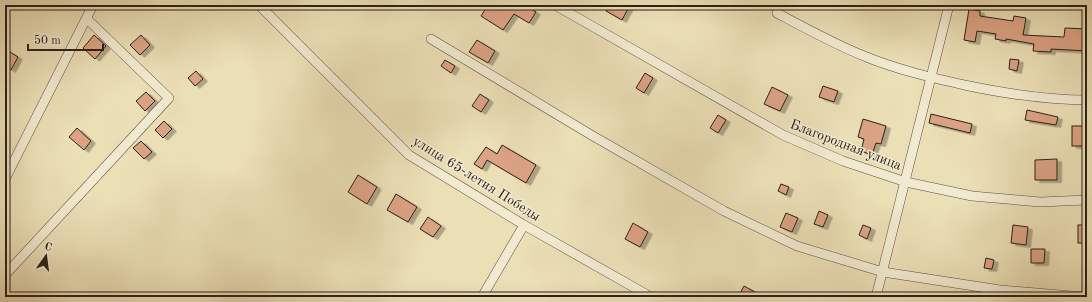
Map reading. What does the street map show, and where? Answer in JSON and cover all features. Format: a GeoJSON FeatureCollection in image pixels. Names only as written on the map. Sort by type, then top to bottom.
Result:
{"type":"FeatureCollection","features":[{"type":"Feature","properties":{"kind":"street"},"geometry":{"type":"LineString","coordinates":[[5,179],[87,20],[93,5]]}},
{"type":"Feature","properties":{"kind":"street","name":"улица 65-летия Победы"},"geometry":{"type":"LineString","coordinates":[[259,5],[409,156],[524,225],[651,297]]}},
{"type":"Feature","properties":{"kind":"street","name":"Благородная улица"},"geometry":{"type":"LineString","coordinates":[[554,5],[783,135],[843,161],[906,182],[972,196],[1040,202],[1087,200]]}},
{"type":"Feature","properties":{"kind":"street"},"geometry":{"type":"LineString","coordinates":[[876,297],[906,182],[949,5]]}},
{"type":"Feature","properties":{"kind":"street"},"geometry":{"type":"LineString","coordinates":[[777,13],[811,32],[863,56],[931,78],[989,90],[1034,97],[1087,100]]}},
{"type":"Feature","properties":{"kind":"street"},"geometry":{"type":"LineString","coordinates":[[5,275],[169,98],[87,20]]}},
{"type":"Feature","properties":{"kind":"street"},"geometry":{"type":"LineString","coordinates":[[431,39],[593,136],[724,211],[797,246],[883,272],[1000,290],[1087,296]]}},
{"type":"Feature","properties":{"kind":"street"},"geometry":{"type":"LineString","coordinates":[[482,297],[524,225]]}},
{"type":"Feature","properties":{"kind":"building"},"geometry":{"type":"Polygon","coordinates":[[[488,5],[525,5],[536,12],[529,23],[514,14],[503,30],[481,16],[488,5]]]}},
{"type":"Feature","properties":{"kind":"building"},"geometry":{"type":"Polygon","coordinates":[[[609,5],[630,5],[622,20],[606,11],[609,5]]]}},
{"type":"Feature","properties":{"kind":"building"},"geometry":{"type":"Polygon","coordinates":[[[969,9],[980,11],[980,16],[1013,21],[1014,16],[1026,18],[1023,35],[1064,37],[1065,28],[1087,29],[1087,51],[1051,49],[1051,52],[1033,51],[1034,44],[1006,39],[1006,41],[995,39],[996,34],[977,31],[975,42],[964,40],[969,9]]]}},
{"type":"Feature","properties":{"kind":"building"},"geometry":{"type":"Polygon","coordinates":[[[94,35],[106,46],[95,59],[83,48],[94,35]]]}},
{"type":"Feature","properties":{"kind":"building"},"geometry":{"type":"Polygon","coordinates":[[[141,35],[150,45],[140,55],[130,45],[141,35]]]}},
{"type":"Feature","properties":{"kind":"building"},"geometry":{"type":"Polygon","coordinates":[[[477,40],[495,51],[488,63],[469,52],[477,40]]]}},
{"type":"Feature","properties":{"kind":"building"},"geometry":{"type":"Polygon","coordinates":[[[5,49],[18,57],[11,70],[5,66],[5,49]]]}},
{"type":"Feature","properties":{"kind":"building"},"geometry":{"type":"Polygon","coordinates":[[[1010,59],[1019,60],[1017,71],[1009,69],[1010,59]]]}},
{"type":"Feature","properties":{"kind":"building"},"geometry":{"type":"Polygon","coordinates":[[[445,60],[455,66],[451,73],[441,66],[445,60]]]}},
{"type":"Feature","properties":{"kind":"building"},"geometry":{"type":"Polygon","coordinates":[[[196,71],[203,79],[195,86],[188,78],[196,71]]]}},
{"type":"Feature","properties":{"kind":"building"},"geometry":{"type":"Polygon","coordinates":[[[645,73],[653,78],[644,93],[636,88],[645,73]]]}},
{"type":"Feature","properties":{"kind":"building"},"geometry":{"type":"Polygon","coordinates":[[[823,86],[838,91],[834,102],[819,97],[823,86]]]}},
{"type":"Feature","properties":{"kind":"building"},"geometry":{"type":"Polygon","coordinates":[[[772,87],[788,95],[780,111],[764,104],[772,87]]]}},
{"type":"Feature","properties":{"kind":"building"},"geometry":{"type":"Polygon","coordinates":[[[146,92],[155,101],[145,111],[136,101],[146,92]]]}},
{"type":"Feature","properties":{"kind":"building"},"geometry":{"type":"Polygon","coordinates":[[[480,94],[489,100],[481,112],[472,106],[480,94]]]}},
{"type":"Feature","properties":{"kind":"building"},"geometry":{"type":"Polygon","coordinates":[[[1027,110],[1058,117],[1056,125],[1025,120],[1027,110]]]}},
{"type":"Feature","properties":{"kind":"building"},"geometry":{"type":"Polygon","coordinates":[[[931,114],[972,124],[970,133],[929,123],[931,114]]]}},
{"type":"Feature","properties":{"kind":"building"},"geometry":{"type":"Polygon","coordinates":[[[718,115],[726,120],[718,133],[710,128],[718,115]]]}},
{"type":"Feature","properties":{"kind":"building"},"geometry":{"type":"Polygon","coordinates":[[[863,119],[886,126],[881,144],[876,143],[872,155],[861,151],[864,139],[858,137],[863,119]]]}},
{"type":"Feature","properties":{"kind":"building"},"geometry":{"type":"Polygon","coordinates":[[[164,121],[172,129],[163,138],[155,130],[164,121]]]}},
{"type":"Feature","properties":{"kind":"building"},"geometry":{"type":"Polygon","coordinates":[[[1072,126],[1087,126],[1087,146],[1072,146],[1072,126]]]}},
{"type":"Feature","properties":{"kind":"building"},"geometry":{"type":"Polygon","coordinates":[[[77,128],[91,141],[84,150],[69,137],[77,128]]]}},
{"type":"Feature","properties":{"kind":"building"},"geometry":{"type":"Polygon","coordinates":[[[141,141],[152,152],[144,159],[133,148],[141,141]]]}},
{"type":"Feature","properties":{"kind":"building"},"geometry":{"type":"Polygon","coordinates":[[[502,145],[536,165],[526,183],[487,160],[482,169],[474,164],[486,147],[497,154],[502,145]]]}},
{"type":"Feature","properties":{"kind":"building"},"geometry":{"type":"Polygon","coordinates":[[[1057,159],[1057,180],[1035,180],[1035,160],[1057,159]]]}},
{"type":"Feature","properties":{"kind":"building"},"geometry":{"type":"Polygon","coordinates":[[[358,175],[377,187],[367,204],[348,192],[358,175]]]}},
{"type":"Feature","properties":{"kind":"building"},"geometry":{"type":"Polygon","coordinates":[[[781,184],[789,187],[786,195],[778,191],[781,184]]]}},
{"type":"Feature","properties":{"kind":"building"},"geometry":{"type":"Polygon","coordinates":[[[396,194],[417,207],[408,222],[387,210],[396,194]]]}},
{"type":"Feature","properties":{"kind":"building"},"geometry":{"type":"Polygon","coordinates":[[[819,211],[828,215],[823,227],[814,224],[819,211]]]}},
{"type":"Feature","properties":{"kind":"building"},"geometry":{"type":"Polygon","coordinates":[[[786,213],[798,218],[792,232],[780,227],[786,213]]]}},
{"type":"Feature","properties":{"kind":"building"},"geometry":{"type":"Polygon","coordinates":[[[428,217],[441,226],[433,237],[420,229],[428,217]]]}},
{"type":"Feature","properties":{"kind":"building"},"geometry":{"type":"Polygon","coordinates":[[[633,223],[648,232],[640,247],[625,239],[633,223]]]}},
{"type":"Feature","properties":{"kind":"building"},"geometry":{"type":"Polygon","coordinates":[[[863,225],[871,228],[867,239],[859,235],[863,225]]]}},
{"type":"Feature","properties":{"kind":"building"},"geometry":{"type":"Polygon","coordinates":[[[1013,225],[1028,227],[1026,245],[1011,243],[1013,225]]]}},
{"type":"Feature","properties":{"kind":"building"},"geometry":{"type":"Polygon","coordinates":[[[1078,225],[1087,225],[1087,243],[1078,243],[1078,225]]]}},
{"type":"Feature","properties":{"kind":"building"},"geometry":{"type":"Polygon","coordinates":[[[1031,249],[1045,249],[1044,263],[1031,263],[1031,249]]]}},
{"type":"Feature","properties":{"kind":"building"},"geometry":{"type":"Polygon","coordinates":[[[986,258],[994,260],[992,269],[984,268],[986,258]]]}},
{"type":"Feature","properties":{"kind":"building"},"geometry":{"type":"Polygon","coordinates":[[[744,286],[764,297],[738,297],[744,286]]]}}]}
